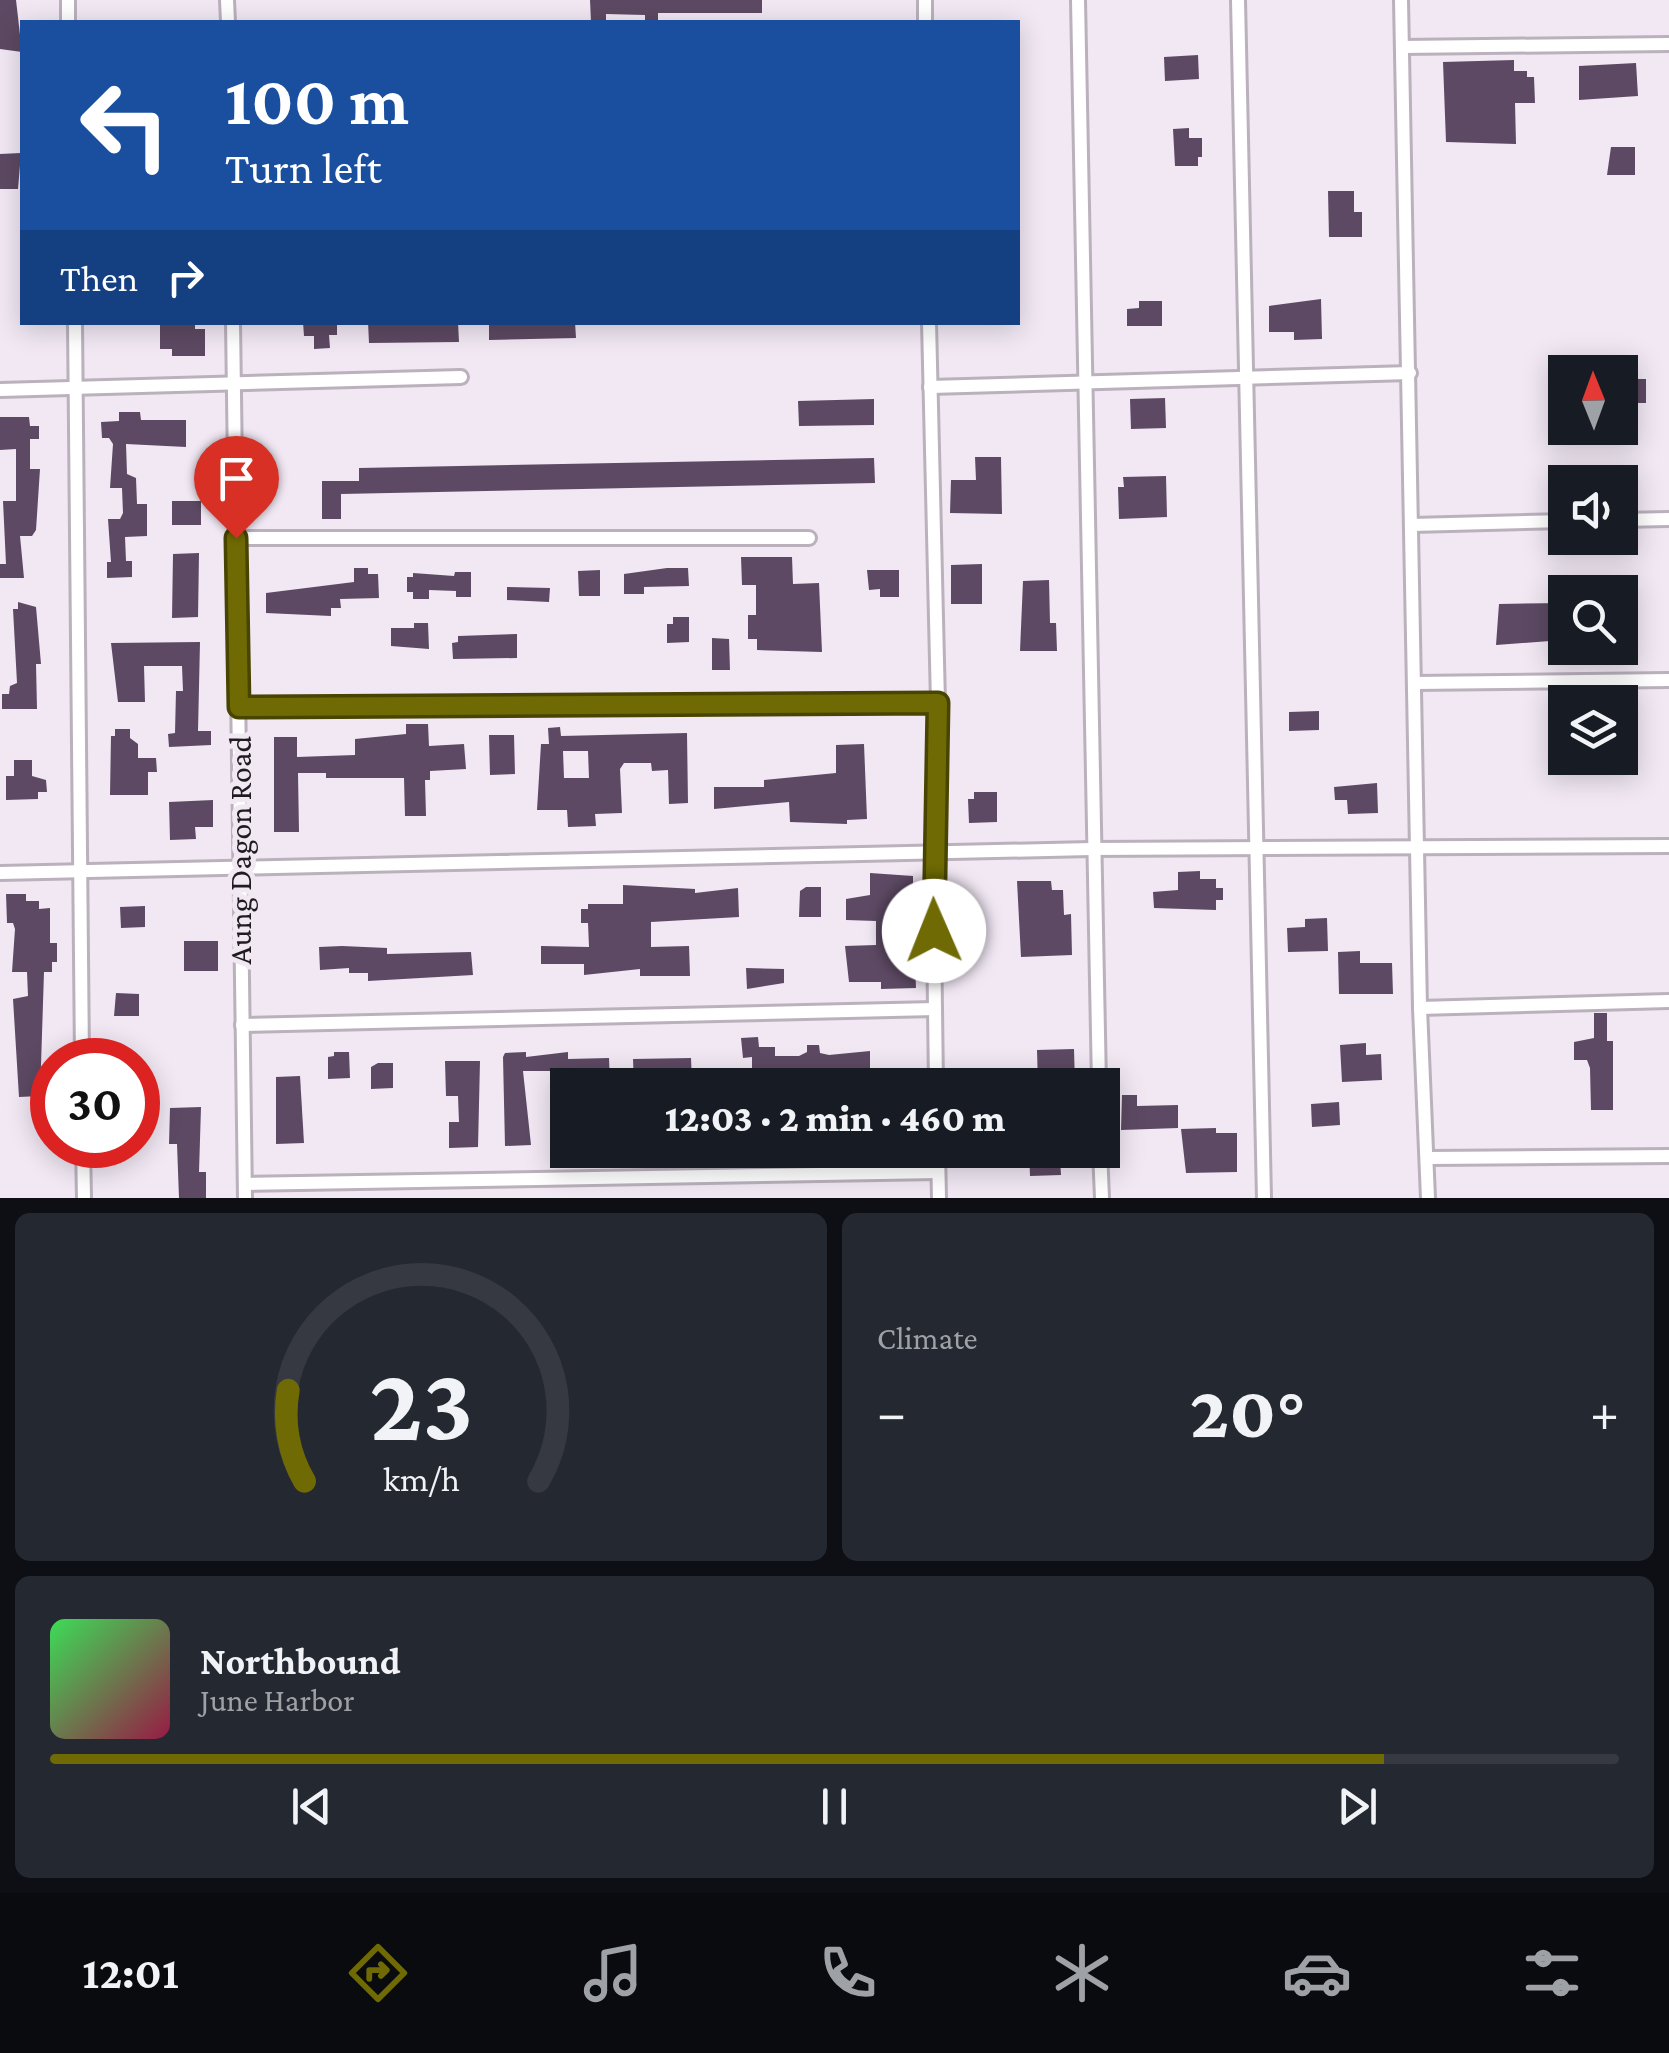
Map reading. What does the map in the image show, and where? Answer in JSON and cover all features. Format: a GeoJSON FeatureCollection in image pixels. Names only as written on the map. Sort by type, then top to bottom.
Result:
{"type":"FeatureCollection","features":[{"type":"Feature","properties":{"kind":"street"},"geometry":{"type":"LineString","coordinates":[[1078,0],[1082,384],[1098,1068]]}},
{"type":"Feature","properties":{"kind":"street"},"geometry":{"type":"LineString","coordinates":[[1238,0],[1264,1198]]}},
{"type":"Feature","properties":{"kind":"street"},"geometry":{"type":"LineString","coordinates":[[1401,0],[1420,1008],[1428,1198]]}},
{"type":"Feature","properties":{"kind":"street"},"geometry":{"type":"LineString","coordinates":[[1402,48],[1669,44]]}},
{"type":"Feature","properties":{"kind":"street"},"geometry":{"type":"LineString","coordinates":[[75,325],[82,1038]]}},
{"type":"Feature","properties":{"kind":"street","name":"Aung Dagon Road"},"geometry":{"type":"LineString","coordinates":[[233,325],[245,1191]]}},
{"type":"Feature","properties":{"kind":"street"},"geometry":{"type":"LineString","coordinates":[[929,325],[938,703],[932,853],[936,1068]]}},
{"type":"Feature","properties":{"kind":"street"},"geometry":{"type":"LineString","coordinates":[[930,387],[1410,373]]}},
{"type":"Feature","properties":{"kind":"street"},"geometry":{"type":"LineString","coordinates":[[0,390],[461,377]]}},
{"type":"Feature","properties":{"kind":"street"},"geometry":{"type":"LineString","coordinates":[[1638,520],[1669,519]]}},
{"type":"Feature","properties":{"kind":"street"},"geometry":{"type":"LineString","coordinates":[[1412,525],[1548,522]]}},
{"type":"Feature","properties":{"kind":"street"},"geometry":{"type":"LineString","coordinates":[[236,538],[808,538]]}},
{"type":"Feature","properties":{"kind":"street"},"geometry":{"type":"LineString","coordinates":[[1414,683],[1669,680]]}},
{"type":"Feature","properties":{"kind":"street"},"geometry":{"type":"LineString","coordinates":[[239,707],[938,703]]}},
{"type":"Feature","properties":{"kind":"street"},"geometry":{"type":"LineString","coordinates":[[0,873],[1257,846],[1669,846]]}},
{"type":"Feature","properties":{"kind":"street"},"geometry":{"type":"LineString","coordinates":[[1420,1008],[1669,1001]]}},
{"type":"Feature","properties":{"kind":"street"},"geometry":{"type":"LineString","coordinates":[[242,1025],[935,1010]]}},
{"type":"Feature","properties":{"kind":"street"},"geometry":{"type":"LineString","coordinates":[[1428,1158],[1669,1156]]}},
{"type":"Feature","properties":{"kind":"street"},"geometry":{"type":"LineString","coordinates":[[83,1168],[84,1198]]}},
{"type":"Feature","properties":{"kind":"street"},"geometry":{"type":"LineString","coordinates":[[938,1168],[939,1198]]}},
{"type":"Feature","properties":{"kind":"street"},"geometry":{"type":"LineString","coordinates":[[1101,1168],[1102,1198]]}},
{"type":"Feature","properties":{"kind":"street"},"geometry":{"type":"LineString","coordinates":[[245,1191],[938,1172]]}},
{"type":"Feature","properties":{"kind":"building"},"geometry":{"type":"Polygon","coordinates":[[[0,0],[16,0],[20,52],[0,49],[0,0]]]}},
{"type":"Feature","properties":{"kind":"building"},"geometry":{"type":"Polygon","coordinates":[[[590,0],[762,0],[762,13],[658,13],[658,20],[645,20],[645,15],[606,14],[606,20],[591,20],[590,0]]]}},
{"type":"Feature","properties":{"kind":"building"},"geometry":{"type":"Polygon","coordinates":[[[1198,55],[1199,79],[1165,81],[1164,57],[1198,55]]]}},
{"type":"Feature","properties":{"kind":"building"},"geometry":{"type":"Polygon","coordinates":[[[1514,60],[1514,71],[1527,71],[1527,77],[1534,77],[1535,103],[1515,103],[1516,144],[1446,142],[1443,62],[1514,60]]]}},
{"type":"Feature","properties":{"kind":"building"},"geometry":{"type":"Polygon","coordinates":[[[1636,63],[1638,96],[1579,100],[1579,66],[1636,63]]]}},
{"type":"Feature","properties":{"kind":"building"},"geometry":{"type":"Polygon","coordinates":[[[1189,128],[1189,138],[1202,138],[1202,157],[1198,157],[1198,166],[1175,166],[1173,129],[1189,128]]]}},
{"type":"Feature","properties":{"kind":"building"},"geometry":{"type":"Polygon","coordinates":[[[1611,147],[1635,147],[1635,175],[1607,175],[1611,147]]]}},
{"type":"Feature","properties":{"kind":"building"},"geometry":{"type":"Polygon","coordinates":[[[20,153],[18,189],[0,189],[0,154],[20,153]]]}},
{"type":"Feature","properties":{"kind":"building"},"geometry":{"type":"Polygon","coordinates":[[[1328,191],[1354,191],[1354,212],[1362,212],[1362,237],[1329,237],[1328,191]]]}},
{"type":"Feature","properties":{"kind":"building"},"geometry":{"type":"Polygon","coordinates":[[[1321,299],[1322,339],[1294,340],[1294,332],[1269,332],[1269,306],[1321,299]]]}},
{"type":"Feature","properties":{"kind":"building"},"geometry":{"type":"Polygon","coordinates":[[[1139,301],[1162,301],[1162,326],[1127,326],[1127,309],[1139,308],[1139,301]]]}},
{"type":"Feature","properties":{"kind":"building"},"geometry":{"type":"Polygon","coordinates":[[[160,325],[195,325],[195,329],[205,329],[205,356],[172,356],[172,349],[160,349],[160,325]]]}},
{"type":"Feature","properties":{"kind":"building"},"geometry":{"type":"Polygon","coordinates":[[[303,325],[337,325],[337,335],[329,335],[330,348],[314,349],[314,336],[304,336],[303,325]]]}},
{"type":"Feature","properties":{"kind":"building"},"geometry":{"type":"Polygon","coordinates":[[[368,325],[458,325],[459,342],[369,343],[368,325]]]}},
{"type":"Feature","properties":{"kind":"building"},"geometry":{"type":"Polygon","coordinates":[[[489,325],[575,325],[576,338],[489,340],[489,325]]]}},
{"type":"Feature","properties":{"kind":"building"},"geometry":{"type":"Polygon","coordinates":[[[1638,379],[1646,379],[1646,403],[1638,403],[1638,379]]]}},
{"type":"Feature","properties":{"kind":"building"},"geometry":{"type":"Polygon","coordinates":[[[1165,398],[1166,428],[1131,429],[1130,399],[1165,398]]]}},
{"type":"Feature","properties":{"kind":"building"},"geometry":{"type":"Polygon","coordinates":[[[874,399],[874,425],[799,426],[798,401],[874,399]]]}},
{"type":"Feature","properties":{"kind":"building"},"geometry":{"type":"Polygon","coordinates":[[[119,412],[140,412],[141,420],[186,420],[186,447],[126,444],[127,474],[136,478],[137,504],[147,504],[147,536],[125,537],[126,561],[132,561],[132,577],[107,578],[107,562],[111,562],[108,519],[120,519],[123,513],[122,488],[110,488],[113,444],[109,438],[102,438],[101,422],[119,421],[119,412]]]}},
{"type":"Feature","properties":{"kind":"building"},"geometry":{"type":"Polygon","coordinates":[[[0,417],[29,417],[30,426],[39,426],[39,439],[30,439],[30,469],[40,469],[36,530],[32,536],[20,536],[24,578],[0,578],[0,564],[6,564],[3,501],[16,501],[16,449],[0,450],[0,417]]]}},
{"type":"Feature","properties":{"kind":"building"},"geometry":{"type":"Polygon","coordinates":[[[975,457],[1001,457],[1002,514],[950,513],[951,480],[976,480],[975,457]]]}},
{"type":"Feature","properties":{"kind":"building"},"geometry":{"type":"Polygon","coordinates":[[[874,458],[875,483],[341,494],[341,519],[322,519],[322,481],[359,481],[359,468],[874,458]]]}},
{"type":"Feature","properties":{"kind":"building"},"geometry":{"type":"Polygon","coordinates":[[[1166,476],[1167,517],[1119,519],[1118,487],[1124,487],[1123,477],[1166,476]]]}},
{"type":"Feature","properties":{"kind":"building"},"geometry":{"type":"Polygon","coordinates":[[[172,501],[201,501],[201,525],[172,525],[172,501]]]}},
{"type":"Feature","properties":{"kind":"building"},"geometry":{"type":"Polygon","coordinates":[[[199,553],[198,617],[172,618],[173,554],[199,553]]]}},
{"type":"Feature","properties":{"kind":"building"},"geometry":{"type":"Polygon","coordinates":[[[741,557],[792,557],[793,584],[819,583],[822,652],[757,650],[757,639],[748,639],[748,615],[756,615],[756,585],[742,585],[741,557]]]}},
{"type":"Feature","properties":{"kind":"building"},"geometry":{"type":"Polygon","coordinates":[[[982,564],[982,604],[951,604],[951,565],[982,564]]]}},
{"type":"Feature","properties":{"kind":"building"},"geometry":{"type":"Polygon","coordinates":[[[354,568],[368,568],[368,574],[378,574],[379,598],[340,599],[341,608],[331,608],[331,616],[266,613],[266,593],[354,582],[354,568]]]}},
{"type":"Feature","properties":{"kind":"building"},"geometry":{"type":"Polygon","coordinates":[[[688,568],[689,586],[644,587],[644,594],[624,594],[624,574],[688,568]]]}},
{"type":"Feature","properties":{"kind":"building"},"geometry":{"type":"Polygon","coordinates":[[[600,570],[600,596],[579,596],[578,571],[600,570]]]}},
{"type":"Feature","properties":{"kind":"building"},"geometry":{"type":"Polygon","coordinates":[[[867,570],[899,570],[899,597],[880,597],[880,589],[869,590],[867,570]]]}},
{"type":"Feature","properties":{"kind":"building"},"geometry":{"type":"Polygon","coordinates":[[[455,572],[471,572],[471,597],[456,597],[456,591],[429,590],[429,599],[413,599],[413,592],[407,592],[407,577],[413,577],[413,573],[454,576],[455,572]]]}},
{"type":"Feature","properties":{"kind":"building"},"geometry":{"type":"Polygon","coordinates":[[[1049,580],[1050,623],[1056,623],[1057,651],[1020,651],[1023,581],[1049,580]]]}},
{"type":"Feature","properties":{"kind":"building"},"geometry":{"type":"Polygon","coordinates":[[[507,587],[550,588],[549,602],[507,600],[507,587]]]}},
{"type":"Feature","properties":{"kind":"building"},"geometry":{"type":"Polygon","coordinates":[[[18,602],[36,607],[41,664],[36,664],[37,709],[2,709],[2,694],[9,694],[10,686],[17,683],[13,609],[18,609],[18,602]]]}},
{"type":"Feature","properties":{"kind":"building"},"geometry":{"type":"Polygon","coordinates":[[[1548,603],[1548,641],[1496,645],[1499,604],[1548,603]]]}},
{"type":"Feature","properties":{"kind":"building"},"geometry":{"type":"Polygon","coordinates":[[[673,617],[689,617],[689,642],[667,643],[667,624],[673,624],[673,617]]]}},
{"type":"Feature","properties":{"kind":"building"},"geometry":{"type":"Polygon","coordinates":[[[414,623],[428,623],[429,649],[391,646],[391,628],[414,628],[414,623]]]}},
{"type":"Feature","properties":{"kind":"building"},"geometry":{"type":"Polygon","coordinates":[[[517,634],[517,658],[453,659],[452,643],[458,642],[458,636],[517,634]]]}},
{"type":"Feature","properties":{"kind":"building"},"geometry":{"type":"Polygon","coordinates":[[[712,638],[729,639],[730,670],[712,670],[712,638]]]}},
{"type":"Feature","properties":{"kind":"building"},"geometry":{"type":"Polygon","coordinates":[[[200,642],[198,731],[211,731],[211,745],[169,747],[168,734],[175,733],[176,691],[183,691],[182,666],[144,666],[145,702],[118,702],[111,643],[200,642]]]}},
{"type":"Feature","properties":{"kind":"building"},"geometry":{"type":"Polygon","coordinates":[[[1319,711],[1319,730],[1289,731],[1289,712],[1319,711]]]}},
{"type":"Feature","properties":{"kind":"building"},"geometry":{"type":"Polygon","coordinates":[[[406,724],[428,724],[429,746],[464,744],[466,769],[430,771],[430,780],[425,780],[426,816],[405,816],[404,778],[326,778],[326,773],[298,773],[299,832],[274,832],[274,737],[297,737],[297,757],[355,755],[355,739],[406,734],[406,724]]]}},
{"type":"Feature","properties":{"kind":"building"},"geometry":{"type":"Polygon","coordinates":[[[560,727],[561,736],[687,733],[688,803],[669,804],[668,770],[652,771],[651,763],[624,763],[620,769],[622,813],[595,814],[596,826],[568,827],[567,810],[537,810],[541,744],[549,744],[548,728],[560,727]],[[563,751],[564,778],[589,778],[588,751],[563,751]]]}},
{"type":"Feature","properties":{"kind":"building"},"geometry":{"type":"Polygon","coordinates":[[[115,729],[130,729],[130,738],[138,744],[138,758],[156,758],[157,772],[148,772],[148,795],[110,795],[111,736],[115,736],[115,729]]]}},
{"type":"Feature","properties":{"kind":"building"},"geometry":{"type":"Polygon","coordinates":[[[489,735],[514,735],[515,774],[490,775],[489,735]]]}},
{"type":"Feature","properties":{"kind":"building"},"geometry":{"type":"Polygon","coordinates":[[[864,744],[867,819],[847,820],[847,824],[790,822],[789,802],[714,809],[714,787],[764,787],[764,780],[836,773],[836,745],[864,744]]]}},
{"type":"Feature","properties":{"kind":"building"},"geometry":{"type":"Polygon","coordinates":[[[14,760],[32,760],[32,776],[46,780],[47,792],[38,792],[38,799],[6,800],[6,776],[14,776],[14,760]]]}},
{"type":"Feature","properties":{"kind":"building"},"geometry":{"type":"Polygon","coordinates":[[[1377,783],[1378,813],[1348,814],[1347,800],[1335,800],[1334,787],[1377,783]]]}},
{"type":"Feature","properties":{"kind":"building"},"geometry":{"type":"Polygon","coordinates":[[[974,792],[997,792],[997,822],[969,823],[968,799],[974,799],[974,792]]]}},
{"type":"Feature","properties":{"kind":"building"},"geometry":{"type":"Polygon","coordinates":[[[213,800],[213,827],[195,827],[196,839],[170,840],[169,802],[213,800]]]}},
{"type":"Feature","properties":{"kind":"building"},"geometry":{"type":"Polygon","coordinates":[[[1200,871],[1200,879],[1216,879],[1216,888],[1223,888],[1223,900],[1216,900],[1216,910],[1154,908],[1153,892],[1178,890],[1178,872],[1200,871]]]}},
{"type":"Feature","properties":{"kind":"building"},"geometry":{"type":"Polygon","coordinates":[[[870,873],[913,876],[913,895],[906,895],[905,935],[914,935],[916,988],[881,989],[881,982],[849,982],[845,946],[876,945],[876,921],[846,920],[846,899],[870,895],[870,873]]]}},
{"type":"Feature","properties":{"kind":"building"},"geometry":{"type":"Polygon","coordinates":[[[1017,881],[1051,881],[1052,890],[1063,890],[1064,915],[1071,914],[1072,955],[1021,957],[1017,881]]]}},
{"type":"Feature","properties":{"kind":"building"},"geometry":{"type":"Polygon","coordinates":[[[623,885],[695,889],[695,893],[738,888],[739,917],[651,922],[651,947],[689,946],[690,976],[640,976],[640,969],[584,975],[584,964],[541,964],[541,946],[589,947],[588,923],[581,923],[581,909],[588,909],[588,904],[623,904],[623,885]]]}},
{"type":"Feature","properties":{"kind":"building"},"geometry":{"type":"Polygon","coordinates":[[[821,887],[821,917],[799,917],[800,891],[821,887]]]}},
{"type":"Feature","properties":{"kind":"building"},"geometry":{"type":"Polygon","coordinates":[[[6,894],[26,894],[26,901],[39,901],[39,909],[50,908],[50,943],[57,943],[57,962],[52,962],[52,972],[44,972],[42,1038],[30,1038],[30,1096],[19,1097],[13,999],[28,996],[27,972],[12,972],[15,929],[13,923],[7,923],[6,894]]]}},
{"type":"Feature","properties":{"kind":"building"},"geometry":{"type":"Polygon","coordinates":[[[145,906],[145,927],[121,928],[120,907],[145,906]]]}},
{"type":"Feature","properties":{"kind":"building"},"geometry":{"type":"Polygon","coordinates":[[[1327,918],[1328,951],[1288,952],[1287,928],[1305,927],[1305,919],[1327,918]]]}},
{"type":"Feature","properties":{"kind":"building"},"geometry":{"type":"Polygon","coordinates":[[[184,941],[218,941],[218,971],[184,971],[184,941]]]}},
{"type":"Feature","properties":{"kind":"building"},"geometry":{"type":"Polygon","coordinates":[[[319,947],[387,948],[387,954],[471,952],[473,975],[368,981],[368,973],[349,973],[349,968],[320,970],[319,947]]]}},
{"type":"Feature","properties":{"kind":"building"},"geometry":{"type":"Polygon","coordinates":[[[1360,951],[1360,963],[1392,963],[1393,994],[1339,994],[1338,952],[1360,951]]]}},
{"type":"Feature","properties":{"kind":"building"},"geometry":{"type":"Polygon","coordinates":[[[746,968],[784,969],[784,983],[747,989],[746,968]]]}},
{"type":"Feature","properties":{"kind":"building"},"geometry":{"type":"Polygon","coordinates":[[[116,993],[139,994],[139,1016],[114,1016],[116,993]]]}},
{"type":"Feature","properties":{"kind":"building"},"geometry":{"type":"Polygon","coordinates":[[[1594,1013],[1607,1013],[1607,1041],[1613,1041],[1613,1110],[1591,1110],[1590,1068],[1587,1060],[1574,1060],[1574,1042],[1594,1038],[1594,1013]]]}},
{"type":"Feature","properties":{"kind":"building"},"geometry":{"type":"Polygon","coordinates":[[[758,1037],[759,1047],[775,1047],[775,1056],[799,1056],[807,1052],[807,1045],[819,1045],[820,1053],[829,1055],[870,1051],[870,1068],[752,1068],[752,1057],[743,1058],[741,1038],[758,1037]]]}},
{"type":"Feature","properties":{"kind":"building"},"geometry":{"type":"Polygon","coordinates":[[[1366,1043],[1366,1055],[1381,1054],[1382,1080],[1342,1082],[1340,1045],[1366,1043]]]}},
{"type":"Feature","properties":{"kind":"building"},"geometry":{"type":"Polygon","coordinates":[[[1074,1049],[1075,1068],[1038,1068],[1037,1050],[1074,1049]]]}},
{"type":"Feature","properties":{"kind":"building"},"geometry":{"type":"Polygon","coordinates":[[[334,1052],[349,1052],[350,1078],[328,1079],[328,1057],[334,1056],[334,1052]]]}},
{"type":"Feature","properties":{"kind":"building"},"geometry":{"type":"Polygon","coordinates":[[[526,1052],[526,1057],[568,1052],[568,1059],[609,1058],[609,1068],[523,1071],[531,1145],[505,1146],[505,1053],[526,1052]]]}},
{"type":"Feature","properties":{"kind":"building"},"geometry":{"type":"Polygon","coordinates":[[[691,1058],[691,1068],[633,1068],[633,1059],[691,1058]]]}},
{"type":"Feature","properties":{"kind":"building"},"geometry":{"type":"Polygon","coordinates":[[[445,1061],[480,1061],[478,1147],[449,1148],[449,1122],[459,1122],[458,1096],[446,1096],[445,1061]]]}},
{"type":"Feature","properties":{"kind":"building"},"geometry":{"type":"Polygon","coordinates":[[[393,1063],[393,1088],[371,1089],[371,1067],[393,1063]]]}},
{"type":"Feature","properties":{"kind":"building"},"geometry":{"type":"Polygon","coordinates":[[[300,1076],[304,1143],[276,1144],[276,1077],[300,1076]]]}},
{"type":"Feature","properties":{"kind":"building"},"geometry":{"type":"Polygon","coordinates":[[[1122,1095],[1137,1095],[1137,1106],[1178,1105],[1178,1128],[1121,1130],[1122,1095]]]}},
{"type":"Feature","properties":{"kind":"building"},"geometry":{"type":"Polygon","coordinates":[[[1339,1102],[1340,1125],[1312,1127],[1311,1104],[1339,1102]]]}},
{"type":"Feature","properties":{"kind":"building"},"geometry":{"type":"Polygon","coordinates":[[[201,1107],[199,1172],[206,1172],[206,1198],[179,1198],[177,1144],[169,1144],[170,1108],[201,1107]]]}},
{"type":"Feature","properties":{"kind":"building"},"geometry":{"type":"Polygon","coordinates":[[[1216,1128],[1216,1133],[1237,1133],[1237,1172],[1186,1173],[1181,1129],[1216,1128]]]}},
{"type":"Feature","properties":{"kind":"building"},"geometry":{"type":"Polygon","coordinates":[[[1030,1168],[1061,1168],[1061,1175],[1030,1176],[1030,1168]]]}},
{"type":"Feature","properties":{"kind":"route"},"geometry":{"type":"LineString","coordinates":[[236,538],[239,707],[938,703],[932,853],[934,931]]}}]}
